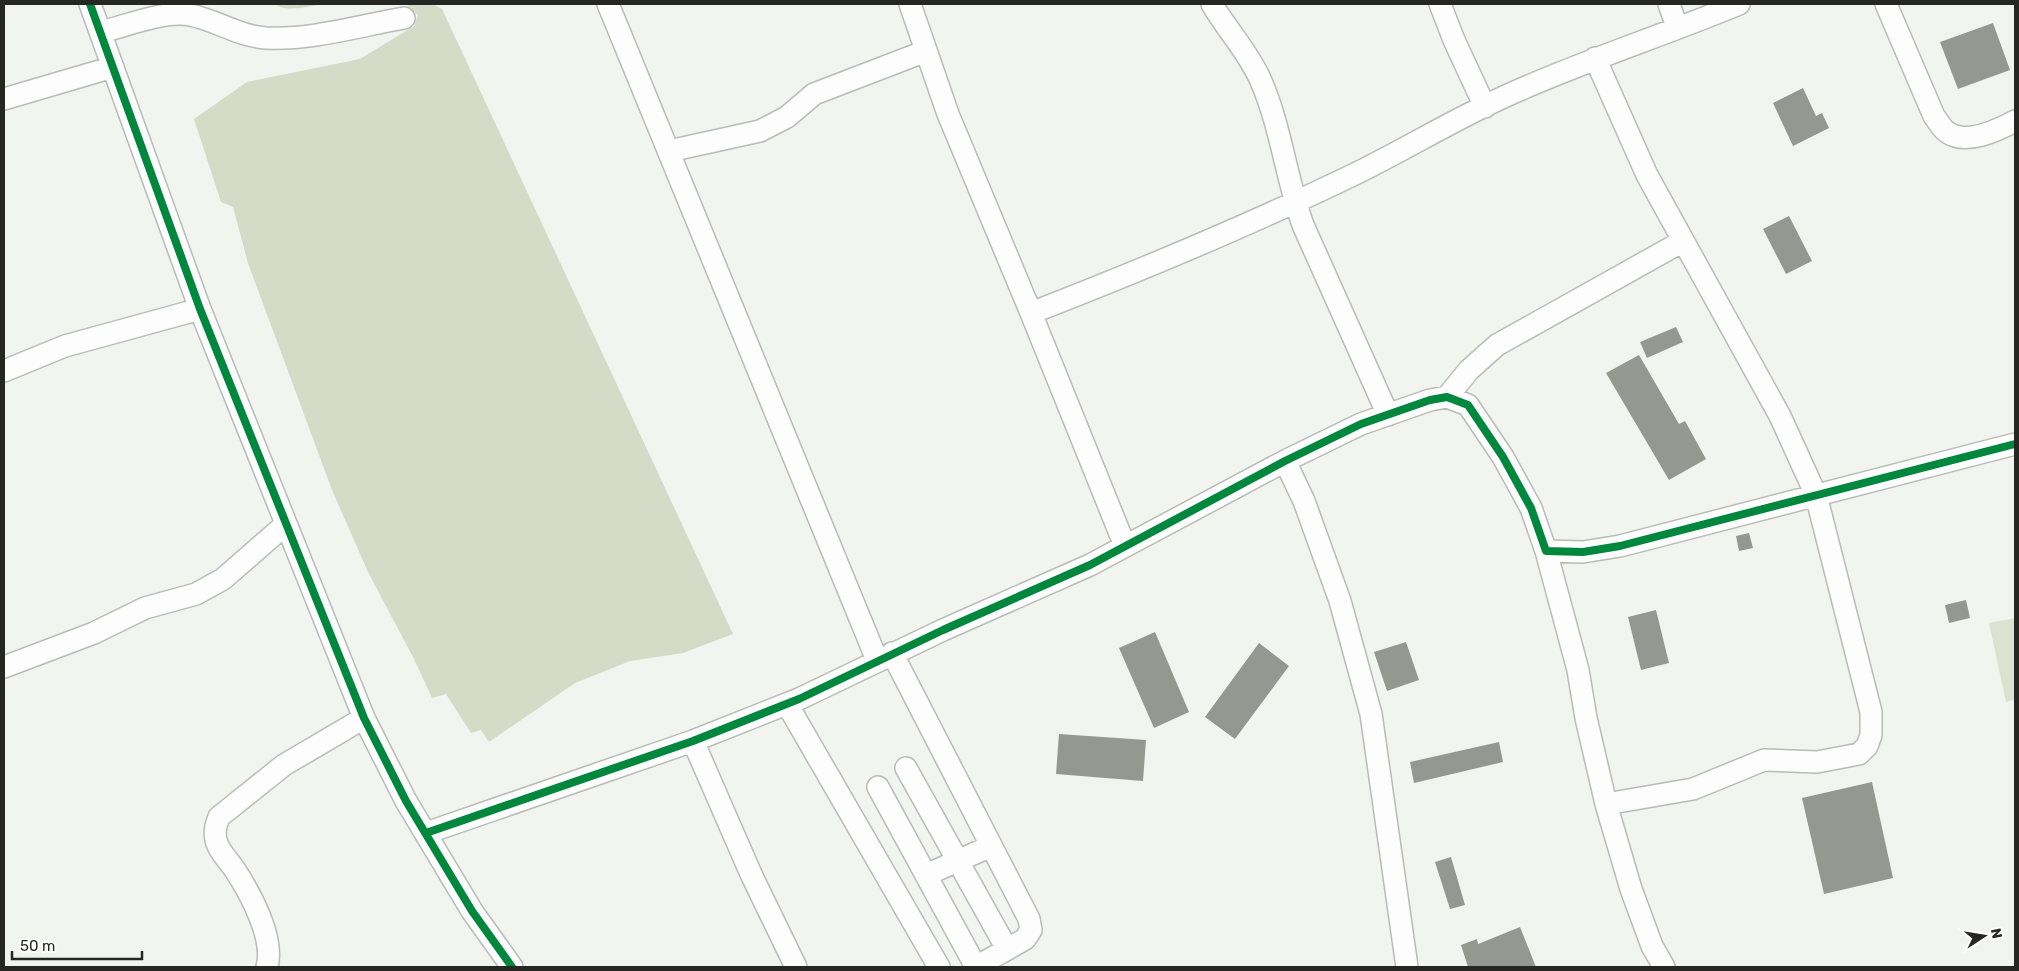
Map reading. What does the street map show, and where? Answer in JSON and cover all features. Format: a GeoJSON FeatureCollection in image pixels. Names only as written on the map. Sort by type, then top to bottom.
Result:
{"type":"FeatureCollection","features":[{"type":"Feature","properties":{"kind":"street"},"geometry":{"type":"LineString","coordinates":[[90,4],[200,309],[364,718],[406,801],[472,911],[512,967]]}},
{"type":"Feature","properties":{"kind":"street"},"geometry":{"type":"LineString","coordinates":[[608,4],[885,656],[991,846],[1029,919],[1030,930],[1025,939],[976,967],[878,787]]}},
{"type":"Feature","properties":{"kind":"street"},"geometry":{"type":"LineString","coordinates":[[910,4],[948,114],[1125,546]]}},
{"type":"Feature","properties":{"kind":"street"},"geometry":{"type":"LineString","coordinates":[[1212,4],[1236,41],[1250,57],[1262,82],[1285,155],[1294,202],[1388,414]]}},
{"type":"Feature","properties":{"kind":"street"},"geometry":{"type":"LineString","coordinates":[[1440,4],[1454,40],[1485,107]]}},
{"type":"Feature","properties":{"kind":"street"},"geometry":{"type":"LineString","coordinates":[[1669,4],[1677,27]]}},
{"type":"Feature","properties":{"kind":"street"},"geometry":{"type":"LineString","coordinates":[[1031,313],[1153,265],[1294,202],[1360,171],[1485,107],[1595,58],[1739,4]]}},
{"type":"Feature","properties":{"kind":"street"},"geometry":{"type":"LineString","coordinates":[[1886,4],[1934,116],[1947,132],[1959,137],[1976,136],[1996,132],[2015,121]]}},
{"type":"Feature","properties":{"kind":"street"},"geometry":{"type":"LineString","coordinates":[[101,32],[169,15],[204,11],[241,34],[267,38],[321,34],[404,18]]}},
{"type":"Feature","properties":{"kind":"street"},"geometry":{"type":"LineString","coordinates":[[669,151],[760,131],[788,117],[814,94],[926,51]]}},
{"type":"Feature","properties":{"kind":"street"},"geometry":{"type":"LineString","coordinates":[[1595,58],[1648,175],[1780,416],[1816,495],[1871,712],[1870,735],[1867,746],[1859,754],[1839,760],[1816,762],[1772,760],[1755,762],[1693,789],[1606,804]]}},
{"type":"Feature","properties":{"kind":"street"},"geometry":{"type":"LineString","coordinates":[[4,99],[113,67]]}},
{"type":"Feature","properties":{"kind":"street"},"geometry":{"type":"LineString","coordinates":[[1447,397],[1469,370],[1497,344],[1683,241]]}},
{"type":"Feature","properties":{"kind":"street"},"geometry":{"type":"LineString","coordinates":[[4,371],[65,346],[200,309]]}},
{"type":"Feature","properties":{"kind":"street"},"geometry":{"type":"LineString","coordinates":[[426,833],[693,741],[787,704],[885,656],[1090,564],[1285,461],[1361,424],[1430,400],[1447,397],[1468,405],[1503,457],[1531,508],[1546,551],[1578,670],[1586,718],[1606,804],[1631,889],[1652,946],[1664,967]]}},
{"type":"Feature","properties":{"kind":"street"},"geometry":{"type":"LineString","coordinates":[[1546,551],[1583,552],[1620,546],[2015,444]]}},
{"type":"Feature","properties":{"kind":"street"},"geometry":{"type":"LineString","coordinates":[[1285,461],[1304,501],[1340,602],[1371,714],[1407,967]]}},
{"type":"Feature","properties":{"kind":"street"},"geometry":{"type":"LineString","coordinates":[[4,667],[94,633],[145,608],[196,594],[223,579],[285,525]]}},
{"type":"Feature","properties":{"kind":"street"},"geometry":{"type":"LineString","coordinates":[[787,704],[939,967]]}},
{"type":"Feature","properties":{"kind":"street"},"geometry":{"type":"LineString","coordinates":[[267,967],[269,961],[265,930],[247,888],[216,841],[215,827],[219,817],[284,765],[364,718]]}},
{"type":"Feature","properties":{"kind":"street"},"geometry":{"type":"LineString","coordinates":[[693,741],[755,882],[796,967]]}},
{"type":"Feature","properties":{"kind":"street"},"geometry":{"type":"LineString","coordinates":[[906,768],[1007,949]]}},
{"type":"Feature","properties":{"kind":"street"},"geometry":{"type":"LineString","coordinates":[[926,875],[991,846]]}},
{"type":"Feature","properties":{"kind":"green space"},"geometry":{"type":"Polygon","coordinates":[[[275,4],[323,4],[285,8],[275,4]]]}},
{"type":"Feature","properties":{"kind":"green space"},"geometry":{"type":"Polygon","coordinates":[[[406,4],[433,4],[442,9],[733,634],[683,653],[630,661],[575,683],[489,742],[481,730],[471,733],[446,694],[432,698],[414,659],[368,572],[332,490],[248,263],[233,207],[221,202],[194,119],[247,82],[360,59],[414,26],[418,15],[406,4]]]}},
{"type":"Feature","properties":{"kind":"green space"},"geometry":{"type":"Polygon","coordinates":[[[2015,618],[2015,699],[2006,702],[1989,623],[2015,618]]]}},
{"type":"Feature","properties":{"kind":"building"},"geometry":{"type":"Polygon","coordinates":[[[1993,23],[2010,70],[1958,89],[1940,42],[1993,23]]]}},
{"type":"Feature","properties":{"kind":"building"},"geometry":{"type":"Polygon","coordinates":[[[1803,88],[1816,116],[1822,113],[1829,128],[1793,146],[1773,103],[1803,88]]]}},
{"type":"Feature","properties":{"kind":"building"},"geometry":{"type":"Polygon","coordinates":[[[1789,216],[1812,261],[1786,274],[1763,229],[1789,216]]]}},
{"type":"Feature","properties":{"kind":"building"},"geometry":{"type":"Polygon","coordinates":[[[1676,327],[1683,342],[1647,358],[1640,342],[1676,327]]]}},
{"type":"Feature","properties":{"kind":"building"},"geometry":{"type":"Polygon","coordinates":[[[1639,355],[1679,424],[1685,421],[1706,459],[1669,480],[1606,373],[1639,355]]]}},
{"type":"Feature","properties":{"kind":"building"},"geometry":{"type":"Polygon","coordinates":[[[1749,533],[1753,548],[1739,551],[1736,536],[1749,533]]]}},
{"type":"Feature","properties":{"kind":"building"},"geometry":{"type":"Polygon","coordinates":[[[1966,600],[1970,618],[1949,623],[1945,605],[1966,600]]]}},
{"type":"Feature","properties":{"kind":"building"},"geometry":{"type":"Polygon","coordinates":[[[1656,610],[1669,663],[1641,670],[1628,617],[1656,610]]]}},
{"type":"Feature","properties":{"kind":"building"},"geometry":{"type":"Polygon","coordinates":[[[1155,632],[1189,712],[1154,728],[1119,648],[1155,632]]]}},
{"type":"Feature","properties":{"kind":"building"},"geometry":{"type":"Polygon","coordinates":[[[1406,642],[1419,680],[1387,691],[1374,652],[1406,642]]]}},
{"type":"Feature","properties":{"kind":"building"},"geometry":{"type":"Polygon","coordinates":[[[1259,643],[1289,666],[1235,739],[1205,717],[1259,643]]]}},
{"type":"Feature","properties":{"kind":"building"},"geometry":{"type":"Polygon","coordinates":[[[1059,734],[1146,740],[1143,781],[1056,774],[1059,734]]]}},
{"type":"Feature","properties":{"kind":"building"},"geometry":{"type":"Polygon","coordinates":[[[1499,742],[1503,762],[1414,783],[1410,762],[1499,742]]]}},
{"type":"Feature","properties":{"kind":"building"},"geometry":{"type":"Polygon","coordinates":[[[1872,782],[1893,878],[1824,894],[1802,798],[1872,782]]]}},
{"type":"Feature","properties":{"kind":"building"},"geometry":{"type":"Polygon","coordinates":[[[1451,857],[1465,905],[1450,909],[1435,862],[1451,857]]]}},
{"type":"Feature","properties":{"kind":"building"},"geometry":{"type":"Polygon","coordinates":[[[1520,927],[1536,967],[1468,967],[1461,945],[1477,939],[1478,944],[1520,927]]]}},
{"type":"Feature","properties":{"kind":"cycle path"},"geometry":{"type":"LineString","coordinates":[[90,4],[200,309],[364,718],[406,801],[472,911],[512,967]]}},
{"type":"Feature","properties":{"kind":"cycle path"},"geometry":{"type":"LineString","coordinates":[[426,833],[693,741],[799,699],[943,630],[1090,565],[1285,461],[1361,424],[1430,400],[1447,397],[1468,405],[1503,457],[1531,508],[1546,551],[1583,552],[1620,546],[2015,444]]}}]}
